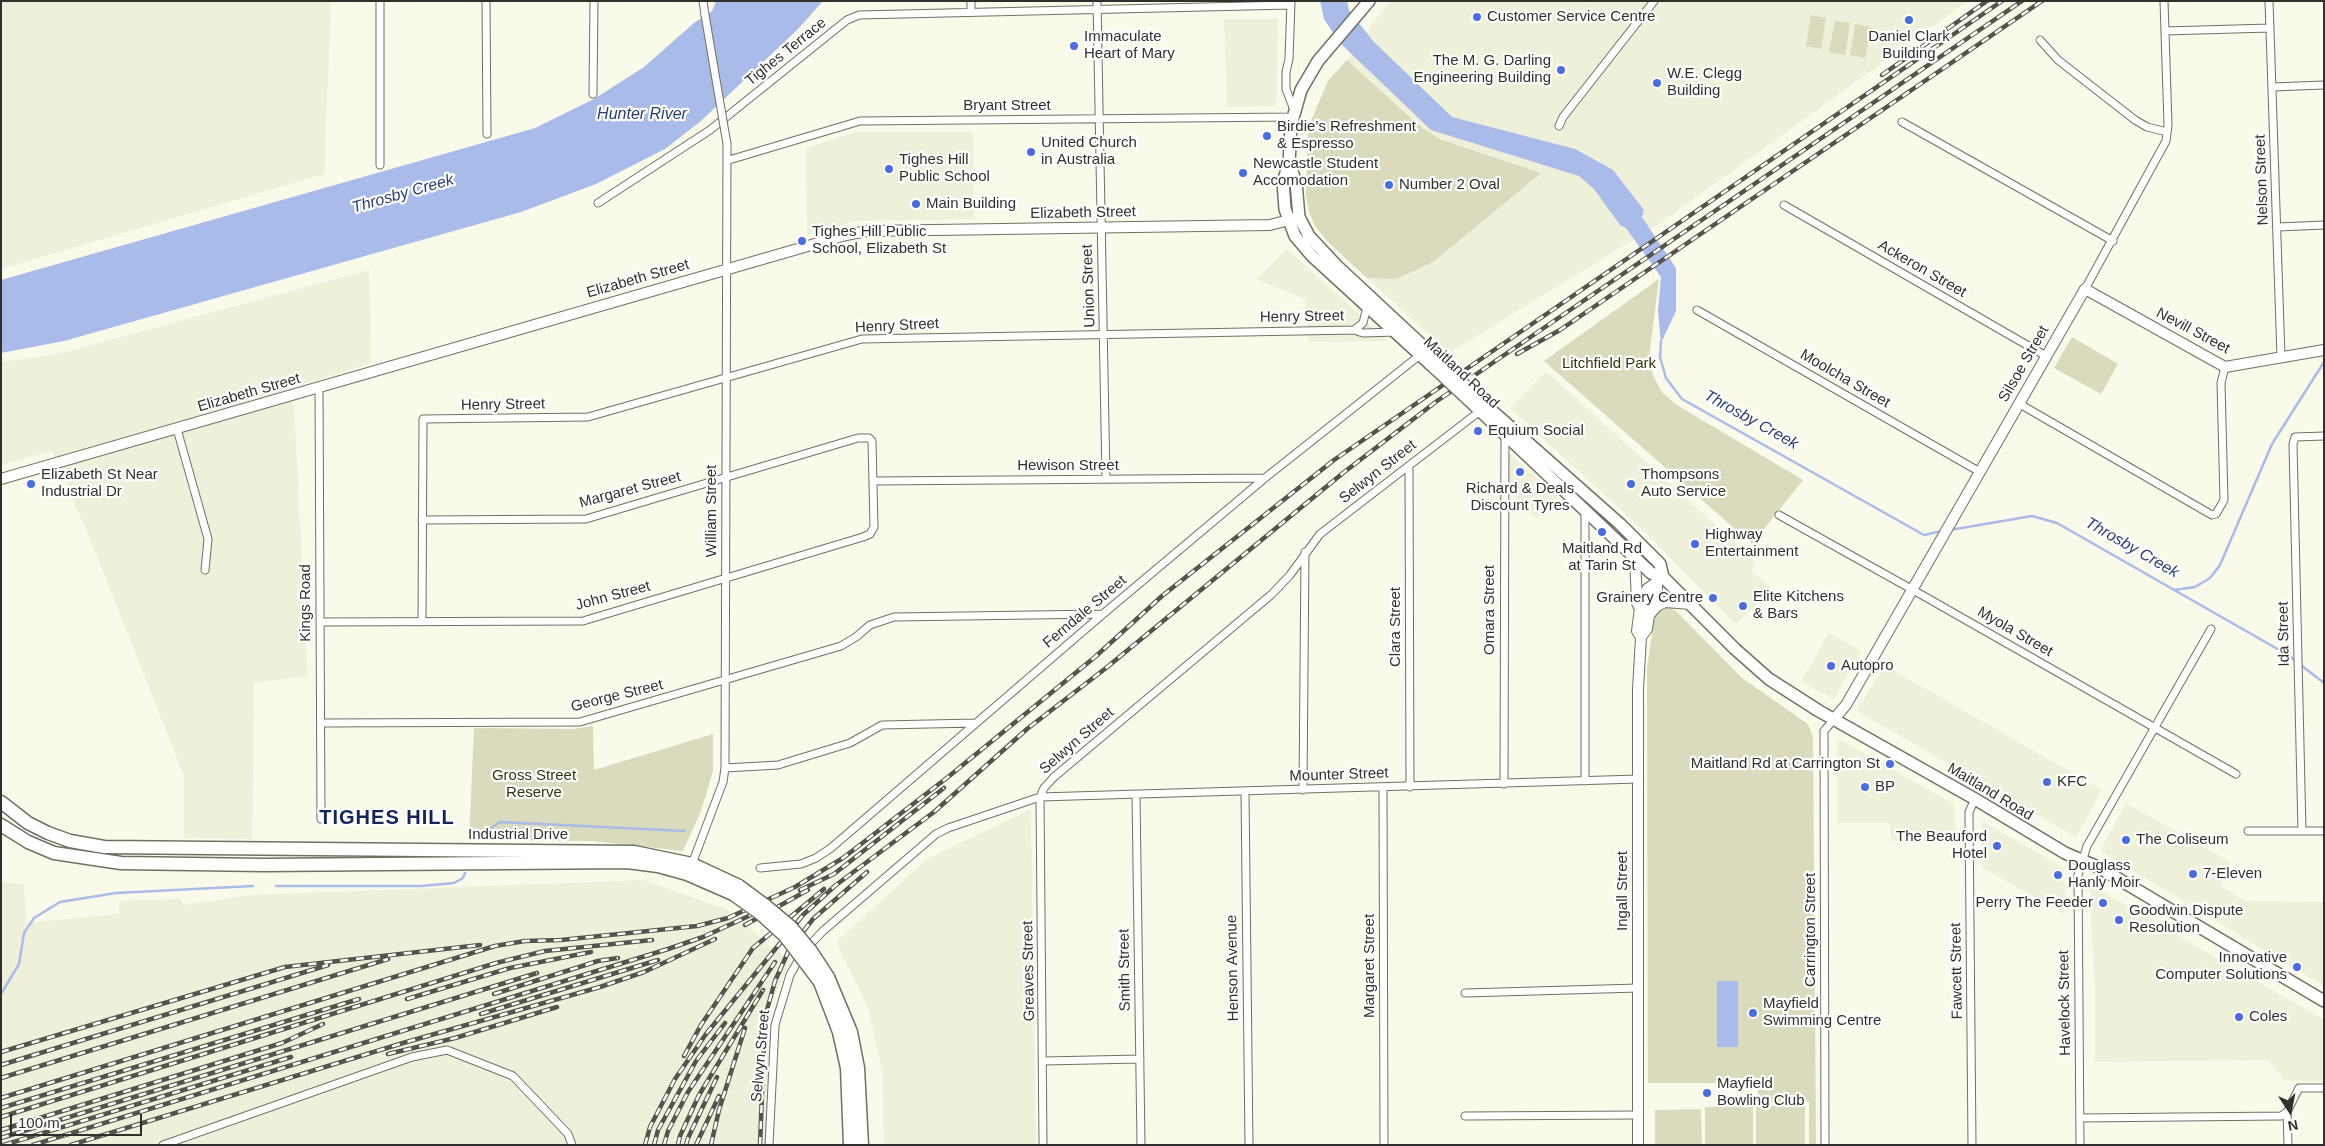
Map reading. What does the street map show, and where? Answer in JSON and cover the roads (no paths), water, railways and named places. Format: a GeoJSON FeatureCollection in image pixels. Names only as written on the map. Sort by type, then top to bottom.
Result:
{"type":"FeatureCollection","features":[{"type":"Feature","properties":{"kind":"highway","name":"Industrial Drive"},"geometry":{"type":"LineString","coordinates":[[1,802],[28,823],[48,833],[70,841],[104,847],[634,852],[692,864],[766,906],[791,927],[811,951],[851,1032],[858,1068],[862,1145]]}},
{"type":"Feature","properties":{"kind":"highway","name":"Industrial Drive"},"geometry":{"type":"LineString","coordinates":[[1,825],[28,842],[54,853],[91,859],[150,864],[264,865],[627,862],[658,866],[736,890]]}},
{"type":"Feature","properties":{"kind":"highway","name":"Industrial Drive"},"geometry":{"type":"LineString","coordinates":[[824,979],[847,1068],[850,1145]]}},
{"type":"Feature","properties":{"kind":"main road","name":"Maitland Road"},"geometry":{"type":"LineString","coordinates":[[1369,1],[1333,42],[1305,81],[1293,113],[1289,164],[1283,182],[1285,209],[1295,236],[1312,256],[1420,355],[1433,361]]}},
{"type":"Feature","properties":{"kind":"main road","name":"Maitland Road"},"geometry":{"type":"LineString","coordinates":[[1289,164],[1296,182],[1300,217],[1304,228],[1320,249],[1479,406],[1505,435],[1650,573],[1691,604],[1762,674],[1793,696],[1975,799],[2024,830],[2082,861],[2100,868],[2324,1001]]}},
{"type":"Feature","properties":{"kind":"main road","name":"Elizabeth Street"},"geometry":{"type":"LineString","coordinates":[[1,480],[846,235],[866,231],[1270,225],[1300,217]]}},
{"type":"Feature","properties":{"kind":"main road","name":"Silsoe Street"},"geometry":{"type":"LineString","coordinates":[[1834,719],[1844,708],[2085,289]]}},
{"type":"Feature","properties":{"kind":"main road","name":"Nevill Street"},"geometry":{"type":"LineString","coordinates":[[2085,289],[2225,367],[2321,350]]}},
{"type":"Feature","properties":{"kind":"main road","name":"Maitland Road"},"geometry":{"type":"LineString","coordinates":[[1479,406],[1620,524],[1660,564],[1660,580]]}},
{"type":"Feature","properties":{"kind":"main road","name":"Ingall Street"},"geometry":{"type":"LineString","coordinates":[[1635,557],[1637,603],[1640,608]]}},
{"type":"Feature","properties":{"kind":"main road","name":"Ingall Street"},"geometry":{"type":"LineString","coordinates":[[1642,637],[1637,631],[1640,608],[1647,589],[1650,585],[1660,580]]}},
{"type":"Feature","properties":{"kind":"main road","name":"Ingall Street"},"geometry":{"type":"LineString","coordinates":[[1638,1145],[1638,689],[1642,637],[1647,629],[1652,601],[1660,580]]}},
{"type":"Feature","properties":{"kind":"main road"},"geometry":{"type":"LineString","coordinates":[[1648,617],[1655,608],[1665,602],[1691,604]]}},
{"type":"Feature","properties":{"kind":"street"},"geometry":{"type":"LineString","coordinates":[[380,1],[380,165]]}},
{"type":"Feature","properties":{"kind":"street"},"geometry":{"type":"LineString","coordinates":[[486,1],[487,134]]}},
{"type":"Feature","properties":{"kind":"street"},"geometry":{"type":"LineString","coordinates":[[593,94],[594,1]]}},
{"type":"Feature","properties":{"kind":"street","name":"William Street"},"geometry":{"type":"LineString","coordinates":[[692,864],[723,782],[725,768],[728,156],[703,1]]}},
{"type":"Feature","properties":{"kind":"street"},"geometry":{"type":"LineString","coordinates":[[971,1],[971,11]]}},
{"type":"Feature","properties":{"kind":"street"},"geometry":{"type":"LineString","coordinates":[[1017,1],[1017,10]]}},
{"type":"Feature","properties":{"kind":"street"},"geometry":{"type":"LineString","coordinates":[[1559,126],[1563,117],[1654,1]]}},
{"type":"Feature","properties":{"kind":"street","name":"Silsoe Street"},"geometry":{"type":"LineString","coordinates":[[2085,289],[2162,150],[2167,132],[2164,1]]}},
{"type":"Feature","properties":{"kind":"street","name":"Nelson Street"},"geometry":{"type":"LineString","coordinates":[[2269,1],[2281,357]]}},
{"type":"Feature","properties":{"kind":"street"},"geometry":{"type":"LineString","coordinates":[[1291,3],[1286,89],[1293,113]]}},
{"type":"Feature","properties":{"kind":"street","name":"Tighes Terrace"},"geometry":{"type":"LineString","coordinates":[[598,203],[733,113],[847,20],[859,15],[1017,10],[1097,5],[1291,3]]}},
{"type":"Feature","properties":{"kind":"street","name":"Union Street"},"geometry":{"type":"LineString","coordinates":[[1097,5],[1106,479]]}},
{"type":"Feature","properties":{"kind":"street"},"geometry":{"type":"LineString","coordinates":[[2165,31],[2270,28]]}},
{"type":"Feature","properties":{"kind":"street"},"geometry":{"type":"LineString","coordinates":[[2040,40],[2058,60],[2135,120],[2147,127],[2167,132]]}},
{"type":"Feature","properties":{"kind":"street"},"geometry":{"type":"LineString","coordinates":[[2272,87],[2324,85]]}},
{"type":"Feature","properties":{"kind":"street","name":"Bryant Street"},"geometry":{"type":"LineString","coordinates":[[728,156],[860,121],[1100,119],[1293,113]]}},
{"type":"Feature","properties":{"kind":"street"},"geometry":{"type":"LineString","coordinates":[[1902,122],[2113,241]]}},
{"type":"Feature","properties":{"kind":"street","name":"Ackeron Street"},"geometry":{"type":"LineString","coordinates":[[1784,205],[2046,356]]}},
{"type":"Feature","properties":{"kind":"street"},"geometry":{"type":"LineString","coordinates":[[2278,227],[2324,225]]}},
{"type":"Feature","properties":{"kind":"street","name":"Henry Street"},"geometry":{"type":"LineString","coordinates":[[1354,330],[1363,323],[1367,307]]}},
{"type":"Feature","properties":{"kind":"street","name":"Moolcha Street"},"geometry":{"type":"LineString","coordinates":[[1697,310],[1980,472]]}},
{"type":"Feature","properties":{"kind":"street","name":"Henry Street"},"geometry":{"type":"LineString","coordinates":[[422,520],[422,419],[588,417],[862,339],[1354,330],[1364,333],[1396,332]]}},
{"type":"Feature","properties":{"kind":"street","name":"Ferndale Street"},"geometry":{"type":"LineString","coordinates":[[760,868],[790,866],[816,858],[1265,478],[1420,355]]}},
{"type":"Feature","properties":{"kind":"street"},"geometry":{"type":"LineString","coordinates":[[2018,403],[2209,514],[2216,514],[2224,500],[2221,383],[2225,367]]}},
{"type":"Feature","properties":{"kind":"street","name":"Kings Road"},"geometry":{"type":"LineString","coordinates":[[319,388],[321,819]]}},
{"type":"Feature","properties":{"kind":"street","name":"Selwyn Street"},"geometry":{"type":"LineString","coordinates":[[769,1145],[775,1024],[790,975],[803,952],[823,930],[936,834],[948,828],[1040,797],[1044,788],[1054,776],[1277,589],[1290,575],[1320,534],[1409,466],[1479,406]]}},
{"type":"Feature","properties":{"kind":"street"},"geometry":{"type":"LineString","coordinates":[[177,429],[208,539],[205,570]]}},
{"type":"Feature","properties":{"kind":"street","name":"Omara Street"},"geometry":{"type":"LineString","coordinates":[[1504,784],[1505,435]]}},
{"type":"Feature","properties":{"kind":"street","name":"Ida Street"},"geometry":{"type":"LineString","coordinates":[[2302,831],[2293,444],[2295,437],[2324,436]]}},
{"type":"Feature","properties":{"kind":"street","name":"Margaret Street"},"geometry":{"type":"LineString","coordinates":[[422,520],[586,519],[858,438],[869,438],[872,441],[872,481]]}},
{"type":"Feature","properties":{"kind":"street","name":"Clara Street"},"geometry":{"type":"LineString","coordinates":[[1409,466],[1410,787]]}},
{"type":"Feature","properties":{"kind":"street","name":"Hewison Street"},"geometry":{"type":"LineString","coordinates":[[872,481],[1265,478]]}},
{"type":"Feature","properties":{"kind":"street","name":"John Street"},"geometry":{"type":"LineString","coordinates":[[320,622],[583,621],[864,537],[872,532],[872,481]]}},
{"type":"Feature","properties":{"kind":"street"},"geometry":{"type":"LineString","coordinates":[[1585,510],[1585,781]]}},
{"type":"Feature","properties":{"kind":"street","name":"Myola Street"},"geometry":{"type":"LineString","coordinates":[[1778,515],[1913,589],[2236,774]]}},
{"type":"Feature","properties":{"kind":"street"},"geometry":{"type":"LineString","coordinates":[[422,520],[422,622]]}},
{"type":"Feature","properties":{"kind":"street"},"geometry":{"type":"LineString","coordinates":[[1303,790],[1305,552]]}},
{"type":"Feature","properties":{"kind":"street","name":"George Street"},"geometry":{"type":"LineString","coordinates":[[321,723],[580,722],[841,646],[877,622],[903,616],[1103,614]]}},
{"type":"Feature","properties":{"kind":"street","name":"Havelock Street"},"geometry":{"type":"LineString","coordinates":[[2080,1145],[2078,875],[2089,842],[2156,728],[2210,630]]}},
{"type":"Feature","properties":{"kind":"street","name":"Carrington Street"},"geometry":{"type":"LineString","coordinates":[[1825,1145],[1824,731],[1834,719]]}},
{"type":"Feature","properties":{"kind":"street"},"geometry":{"type":"LineString","coordinates":[[725,768],[778,765],[850,743],[882,725],[976,723]]}},
{"type":"Feature","properties":{"kind":"street","name":"Mounter Street"},"geometry":{"type":"LineString","coordinates":[[1040,797],[1638,779]]}},
{"type":"Feature","properties":{"kind":"street","name":"Margaret Street"},"geometry":{"type":"LineString","coordinates":[[1383,788],[1384,1145]]}},
{"type":"Feature","properties":{"kind":"street","name":"Henson Avenue"},"geometry":{"type":"LineString","coordinates":[[1245,792],[1249,1145]]}},
{"type":"Feature","properties":{"kind":"street","name":"Smith Street"},"geometry":{"type":"LineString","coordinates":[[1136,795],[1141,1145]]}},
{"type":"Feature","properties":{"kind":"street","name":"Greaves Street"},"geometry":{"type":"LineString","coordinates":[[1040,797],[1044,1145]]}},
{"type":"Feature","properties":{"kind":"street","name":"Fawcett Street"},"geometry":{"type":"LineString","coordinates":[[1972,1145],[1969,812],[1975,799]]}},
{"type":"Feature","properties":{"kind":"street"},"geometry":{"type":"LineString","coordinates":[[2248,832],[2324,831]]}},
{"type":"Feature","properties":{"kind":"street"},"geometry":{"type":"LineString","coordinates":[[264,850],[264,865]]}},
{"type":"Feature","properties":{"kind":"street"},"geometry":{"type":"LineString","coordinates":[[1465,993],[1638,988]]}},
{"type":"Feature","properties":{"kind":"street"},"geometry":{"type":"LineString","coordinates":[[163,1145],[412,1058],[447,1050],[513,1076],[568,1134],[572,1145]]}},
{"type":"Feature","properties":{"kind":"street"},"geometry":{"type":"LineString","coordinates":[[1043,1061],[1140,1059]]}},
{"type":"Feature","properties":{"kind":"street"},"geometry":{"type":"LineString","coordinates":[[2288,1145],[2287,1112],[2299,1088],[2324,1088]]}},
{"type":"Feature","properties":{"kind":"street"},"geometry":{"type":"LineString","coordinates":[[2080,1118],[2281,1116],[2287,1112]]}},
{"type":"Feature","properties":{"kind":"street"},"geometry":{"type":"LineString","coordinates":[[1465,1116],[1638,1115]]}},
{"type":"Feature","properties":{"kind":"water","name":"Hunter River"},"geometry":{"type":"Polygon","coordinates":[[[716,1],[823,1],[798,29],[701,121],[665,149],[596,184],[521,212],[64,341],[1,353],[1,280],[535,128],[594,99],[644,67],[694,23],[712,11],[716,1]]]}},
{"type":"Feature","properties":{"kind":"water"},"geometry":{"type":"Polygon","coordinates":[[[1320,1],[1347,1],[1349,10],[1373,41],[1452,117],[1575,149],[1613,170],[1644,210],[1642,217],[1676,268],[1676,311],[1661,343],[1658,311],[1661,277],[1626,228],[1620,225],[1594,189],[1579,176],[1431,130],[1339,42],[1324,19],[1320,1]]]}},
{"type":"Feature","properties":{"kind":"water"},"geometry":{"type":"Polygon","coordinates":[[[1717,981],[1738,981],[1738,1047],[1717,1047],[1717,981]]]}},
{"type":"Feature","properties":{"kind":"waterway","name":"Throsby Creek"},"geometry":{"type":"LineString","coordinates":[[1661,341],[1660,357],[1666,378],[1682,399],[1924,535],[1942,531]]}},
{"type":"Feature","properties":{"kind":"waterway"},"geometry":{"type":"LineString","coordinates":[[2174,590],[2195,587],[2210,578],[2220,565],[2272,444],[2324,362]]}},
{"type":"Feature","properties":{"kind":"waterway","name":"Throsby Creek"},"geometry":{"type":"LineString","coordinates":[[1950,530],[2032,516],[2057,523],[2288,655],[2324,683]]}},
{"type":"Feature","properties":{"kind":"waterway"},"geometry":{"type":"LineString","coordinates":[[478,837],[500,822],[685,831]]}},
{"type":"Feature","properties":{"kind":"waterway"},"geometry":{"type":"LineString","coordinates":[[276,886],[421,886],[454,883],[463,878],[465,873]]}},
{"type":"Feature","properties":{"kind":"waterway"},"geometry":{"type":"LineString","coordinates":[[1,994],[19,964],[24,933],[34,918],[60,902],[116,893],[253,886]]}},
{"type":"Feature","properties":{"kind":"railway"},"geometry":{"type":"LineString","coordinates":[[1882,75],[1987,1]]}},
{"type":"Feature","properties":{"kind":"railway"},"geometry":{"type":"LineString","coordinates":[[1,1098],[495,946],[525,941],[561,940],[697,926],[728,918],[795,887],[843,858],[948,777],[1095,657],[1162,596],[1334,460],[2002,1]]}},
{"type":"Feature","properties":{"kind":"railway"},"geometry":{"type":"LineString","coordinates":[[645,1145],[650,1127],[675,1079],[706,1034],[803,915],[836,885],[934,812],[1027,729],[1106,668],[1343,473],[1437,401],[2022,1]]}},
{"type":"Feature","properties":{"kind":"railway"},"geometry":{"type":"LineString","coordinates":[[1517,354],[1560,330],[2042,1]]}},
{"type":"Feature","properties":{"kind":"railway"},"geometry":{"type":"LineString","coordinates":[[800,890],[834,874],[944,788]]}},
{"type":"Feature","properties":{"kind":"railway"},"geometry":{"type":"LineString","coordinates":[[760,1145],[765,1017],[775,981],[789,950],[813,919],[867,872]]}},
{"type":"Feature","properties":{"kind":"railway"},"geometry":{"type":"LineString","coordinates":[[684,1056],[701,1025],[753,948],[824,889]]}},
{"type":"Feature","properties":{"kind":"railway"},"geometry":{"type":"LineString","coordinates":[[745,925],[808,890]]}},
{"type":"Feature","properties":{"kind":"railway"},"geometry":{"type":"LineString","coordinates":[[33,1145],[668,949],[703,937],[751,915]]}},
{"type":"Feature","properties":{"kind":"railway"},"geometry":{"type":"LineString","coordinates":[[71,1145],[403,1043],[600,987],[644,972],[715,939]]}},
{"type":"Feature","properties":{"kind":"railway"},"geometry":{"type":"LineString","coordinates":[[1,1117],[496,963],[545,951],[652,940]]}},
{"type":"Feature","properties":{"kind":"railway"},"geometry":{"type":"LineString","coordinates":[[1,1052],[285,967],[480,945]]}},
{"type":"Feature","properties":{"kind":"railway"},"geometry":{"type":"LineString","coordinates":[[407,999],[510,968],[591,952]]}},
{"type":"Feature","properties":{"kind":"railway"},"geometry":{"type":"LineString","coordinates":[[494,994],[598,961],[618,958]]}},
{"type":"Feature","properties":{"kind":"railway"},"geometry":{"type":"LineString","coordinates":[[1,1078],[388,959]]}},
{"type":"Feature","properties":{"kind":"railway"},"geometry":{"type":"LineString","coordinates":[[481,1014],[658,960]]}},
{"type":"Feature","properties":{"kind":"railway"},"geometry":{"type":"LineString","coordinates":[[664,1145],[668,1131],[688,1092],[775,962]]}},
{"type":"Feature","properties":{"kind":"railway"},"geometry":{"type":"LineString","coordinates":[[1,1065],[328,965]]}},
{"type":"Feature","properties":{"kind":"railway"},"geometry":{"type":"LineString","coordinates":[[1,1138],[537,973]]}},
{"type":"Feature","properties":{"kind":"railway"},"geometry":{"type":"LineString","coordinates":[[678,1145],[680,1136],[699,1095],[763,990]]}},
{"type":"Feature","properties":{"kind":"railway"},"geometry":{"type":"LineString","coordinates":[[1,1108],[359,999]]}},
{"type":"Feature","properties":{"kind":"railway"},"geometry":{"type":"LineString","coordinates":[[388,1054],[455,1038],[557,1007]]}},
{"type":"Feature","properties":{"kind":"railway"},"geometry":{"type":"LineString","coordinates":[[654,1145],[658,1130],[696,1061],[725,1023]]}},
{"type":"Feature","properties":{"kind":"railway"},"geometry":{"type":"LineString","coordinates":[[1,1130],[282,1043],[323,1024]]}},
{"type":"Feature","properties":{"kind":"railway"},"geometry":{"type":"LineString","coordinates":[[711,1145],[719,1110],[745,1028]]}},
{"type":"Feature","properties":{"kind":"railway"},"geometry":{"type":"LineString","coordinates":[[4,1145],[291,1057]]}},
{"type":"Feature","properties":{"kind":"railway"},"geometry":{"type":"LineString","coordinates":[[686,1145],[717,1077]]}},
{"type":"Feature","properties":{"kind":"railway"},"geometry":{"type":"LineString","coordinates":[[696,1145],[719,1096]]}},
{"type":"Feature","properties":{"kind":"place","name":"Customer Service Centre"},"geometry":{"type":"Point","coordinates":[1477,17]}},
{"type":"Feature","properties":{"kind":"place","name":"Daniel Clark Building"},"geometry":{"type":"Point","coordinates":[1909,20]}},
{"type":"Feature","properties":{"kind":"place","name":"Immaculate Heart of Mary"},"geometry":{"type":"Point","coordinates":[1074,46]}},
{"type":"Feature","properties":{"kind":"place","name":"The M. G. Darling Engineering Building"},"geometry":{"type":"Point","coordinates":[1561,70]}},
{"type":"Feature","properties":{"kind":"place","name":"W.E. Clegg Building"},"geometry":{"type":"Point","coordinates":[1657,83]}},
{"type":"Feature","properties":{"kind":"place","name":"Birdie’s Refreshment & Espresso"},"geometry":{"type":"Point","coordinates":[1267,136]}},
{"type":"Feature","properties":{"kind":"place","name":"United Church in Australia"},"geometry":{"type":"Point","coordinates":[1031,152]}},
{"type":"Feature","properties":{"kind":"place","name":"Tighes Hill Public School"},"geometry":{"type":"Point","coordinates":[889,169]}},
{"type":"Feature","properties":{"kind":"place","name":"Newcastle Student Accomodation"},"geometry":{"type":"Point","coordinates":[1243,173]}},
{"type":"Feature","properties":{"kind":"place","name":"Number 2 Oval"},"geometry":{"type":"Point","coordinates":[1389,185]}},
{"type":"Feature","properties":{"kind":"place","name":"Main Building"},"geometry":{"type":"Point","coordinates":[916,204]}},
{"type":"Feature","properties":{"kind":"place","name":"Tighes Hill Public School, Elizabeth St"},"geometry":{"type":"Point","coordinates":[802,241]}},
{"type":"Feature","properties":{"kind":"place","name":"Equium Social"},"geometry":{"type":"Point","coordinates":[1478,431]}},
{"type":"Feature","properties":{"kind":"place","name":"Richard & Deals Discount Tyres"},"geometry":{"type":"Point","coordinates":[1520,472]}},
{"type":"Feature","properties":{"kind":"place","name":"Elizabeth St Near Industrial Dr"},"geometry":{"type":"Point","coordinates":[31,484]}},
{"type":"Feature","properties":{"kind":"place","name":"Thompsons Auto Service"},"geometry":{"type":"Point","coordinates":[1631,484]}},
{"type":"Feature","properties":{"kind":"place","name":"Maitland Rd at Tarin St"},"geometry":{"type":"Point","coordinates":[1602,532]}},
{"type":"Feature","properties":{"kind":"place","name":"Highway Entertainment"},"geometry":{"type":"Point","coordinates":[1695,544]}},
{"type":"Feature","properties":{"kind":"place","name":"Grainery Centre"},"geometry":{"type":"Point","coordinates":[1713,598]}},
{"type":"Feature","properties":{"kind":"place","name":"Elite Kitchens & Bars"},"geometry":{"type":"Point","coordinates":[1743,606]}},
{"type":"Feature","properties":{"kind":"place","name":"Autopro"},"geometry":{"type":"Point","coordinates":[1831,666]}},
{"type":"Feature","properties":{"kind":"place","name":"Maitland Rd at Carrington St"},"geometry":{"type":"Point","coordinates":[1890,764]}},
{"type":"Feature","properties":{"kind":"place","name":"KFC"},"geometry":{"type":"Point","coordinates":[2047,782]}},
{"type":"Feature","properties":{"kind":"place","name":"BP"},"geometry":{"type":"Point","coordinates":[1865,787]}},
{"type":"Feature","properties":{"kind":"place","name":"The Coliseum"},"geometry":{"type":"Point","coordinates":[2126,840]}},
{"type":"Feature","properties":{"kind":"place","name":"The Beauford Hotel"},"geometry":{"type":"Point","coordinates":[1997,846]}},
{"type":"Feature","properties":{"kind":"place","name":"7-Eleven"},"geometry":{"type":"Point","coordinates":[2193,874]}},
{"type":"Feature","properties":{"kind":"place","name":"Douglass Hanly Moir"},"geometry":{"type":"Point","coordinates":[2058,875]}},
{"type":"Feature","properties":{"kind":"place","name":"Perry The Feeder"},"geometry":{"type":"Point","coordinates":[2103,903]}},
{"type":"Feature","properties":{"kind":"place","name":"Goodwin Dispute Resolution"},"geometry":{"type":"Point","coordinates":[2119,920]}},
{"type":"Feature","properties":{"kind":"place","name":"Innovative Computer Solutions"},"geometry":{"type":"Point","coordinates":[2297,967]}},
{"type":"Feature","properties":{"kind":"place","name":"Mayfield Swimming Centre"},"geometry":{"type":"Point","coordinates":[1753,1013]}},
{"type":"Feature","properties":{"kind":"place","name":"Coles"},"geometry":{"type":"Point","coordinates":[2239,1017]}},
{"type":"Feature","properties":{"kind":"place","name":"Mayfield Bowling Club"},"geometry":{"type":"Point","coordinates":[1707,1093]}},
{"type":"Feature","properties":{"kind":"district","name":"TIGHES HILL"},"geometry":{"type":"Point","coordinates":[387,818]}},
{"type":"Feature","properties":{"kind":"park label","name":"Litchfield Park"},"geometry":{"type":"Point","coordinates":[1609,364]}},
{"type":"Feature","properties":{"kind":"park label","name":"Gross Street Reserve"},"geometry":{"type":"Point","coordinates":[534,784]}}]}
